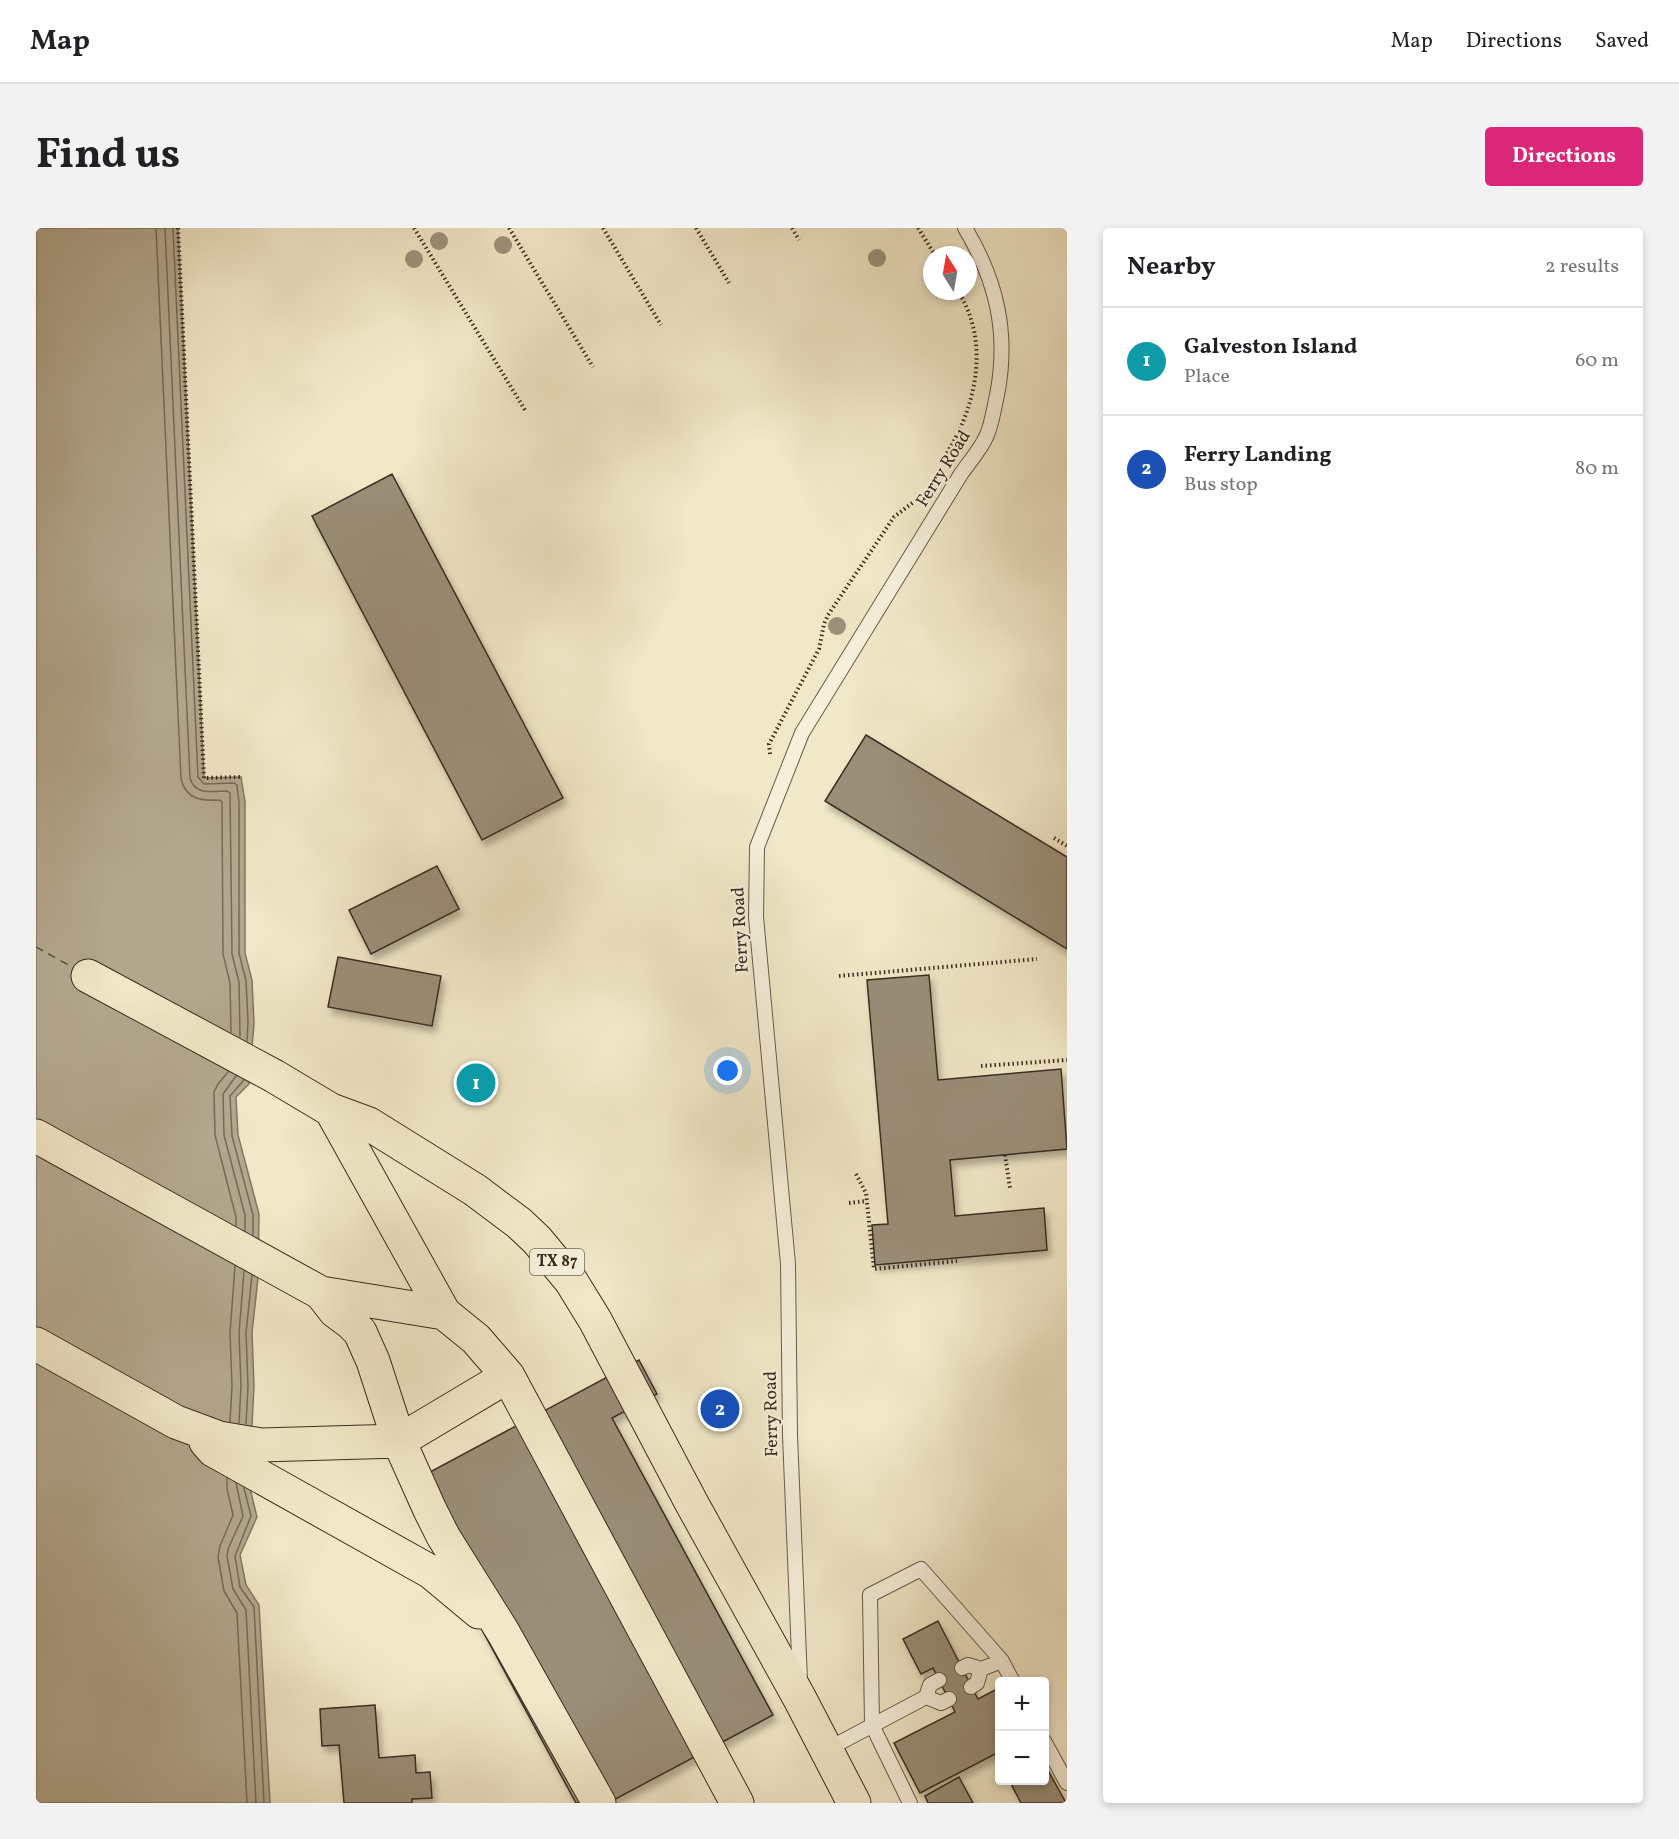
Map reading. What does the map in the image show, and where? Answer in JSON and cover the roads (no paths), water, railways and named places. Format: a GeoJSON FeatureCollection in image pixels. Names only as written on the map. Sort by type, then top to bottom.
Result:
{"type":"FeatureCollection","features":[{"type":"Feature","properties":{"kind":"main road","name":"TX 87"},"geometry":{"type":"LineString","coordinates":[[88,976],[274,1076],[331,1110],[369,1124],[499,1207],[537,1240],[571,1281],[590,1311],[854,1803]]}},
{"type":"Feature","properties":{"kind":"main road"},"geometry":{"type":"LineString","coordinates":[[331,1110],[444,1313],[476,1339],[508,1376],[737,1803]]}},
{"type":"Feature","properties":{"kind":"main road"},"geometry":{"type":"LineString","coordinates":[[36,1136],[321,1293],[444,1313]]}},
{"type":"Feature","properties":{"kind":"main road"},"geometry":{"type":"LineString","coordinates":[[321,1293],[335,1311],[360,1332],[399,1441],[443,1536],[503,1632],[599,1803]]}},
{"type":"Feature","properties":{"kind":"main road"},"geometry":{"type":"LineString","coordinates":[[36,1344],[194,1430],[240,1443],[261,1445],[399,1441],[508,1376]]}},
{"type":"Feature","properties":{"kind":"main road"},"geometry":{"type":"LineString","coordinates":[[194,1430],[213,1450],[431,1572],[503,1632]]}},
{"type":"Feature","properties":{"kind":"lane","name":"Ferry Road"},"geometry":{"type":"LineString","coordinates":[[800,1699],[790,1435],[788,1264],[761,974],[755,881],[757,847],[802,733],[987,435],[1002,367],[1002,344],[994,292],[986,269],[965,228]]}},
{"type":"Feature","properties":{"kind":"lane"},"geometry":{"type":"LineString","coordinates":[[910,1803],[872,1725],[870,1595],[921,1569],[1002,1661],[1010,1677]]}},
{"type":"Feature","properties":{"kind":"lane"},"geometry":{"type":"LineString","coordinates":[[962,1668],[968,1665],[981,1669],[1002,1661]]}},
{"type":"Feature","properties":{"kind":"lane"},"geometry":{"type":"LineString","coordinates":[[971,1687],[977,1683],[981,1669]]}},
{"type":"Feature","properties":{"kind":"lane"},"geometry":{"type":"LineString","coordinates":[[826,1750],[926,1697],[930,1685],[939,1680]]}},
{"type":"Feature","properties":{"kind":"lane"},"geometry":{"type":"LineString","coordinates":[[926,1697],[941,1703],[949,1699]]}},
{"type":"Feature","properties":{"kind":"lane"},"geometry":{"type":"LineString","coordinates":[[1049,1750],[1067,1783]]}},
{"type":"Feature","properties":{"kind":"water"},"geometry":{"type":"Polygon","coordinates":[[[36,228],[178,228],[204,778],[241,777],[245,802],[245,953],[252,980],[254,1023],[249,1084],[236,1097],[238,1135],[259,1214],[258,1278],[252,1333],[254,1386],[249,1484],[257,1517],[240,1555],[246,1585],[259,1605],[270,1803],[36,1803],[36,228]]]}},
{"type":"Feature","properties":{"kind":"place","name":"Galveston Island"},"geometry":{"type":"Point","coordinates":[476,1083]}},
{"type":"Feature","properties":{"kind":"place","name":"Ferry Landing"},"geometry":{"type":"Point","coordinates":[720,1409]}}]}
